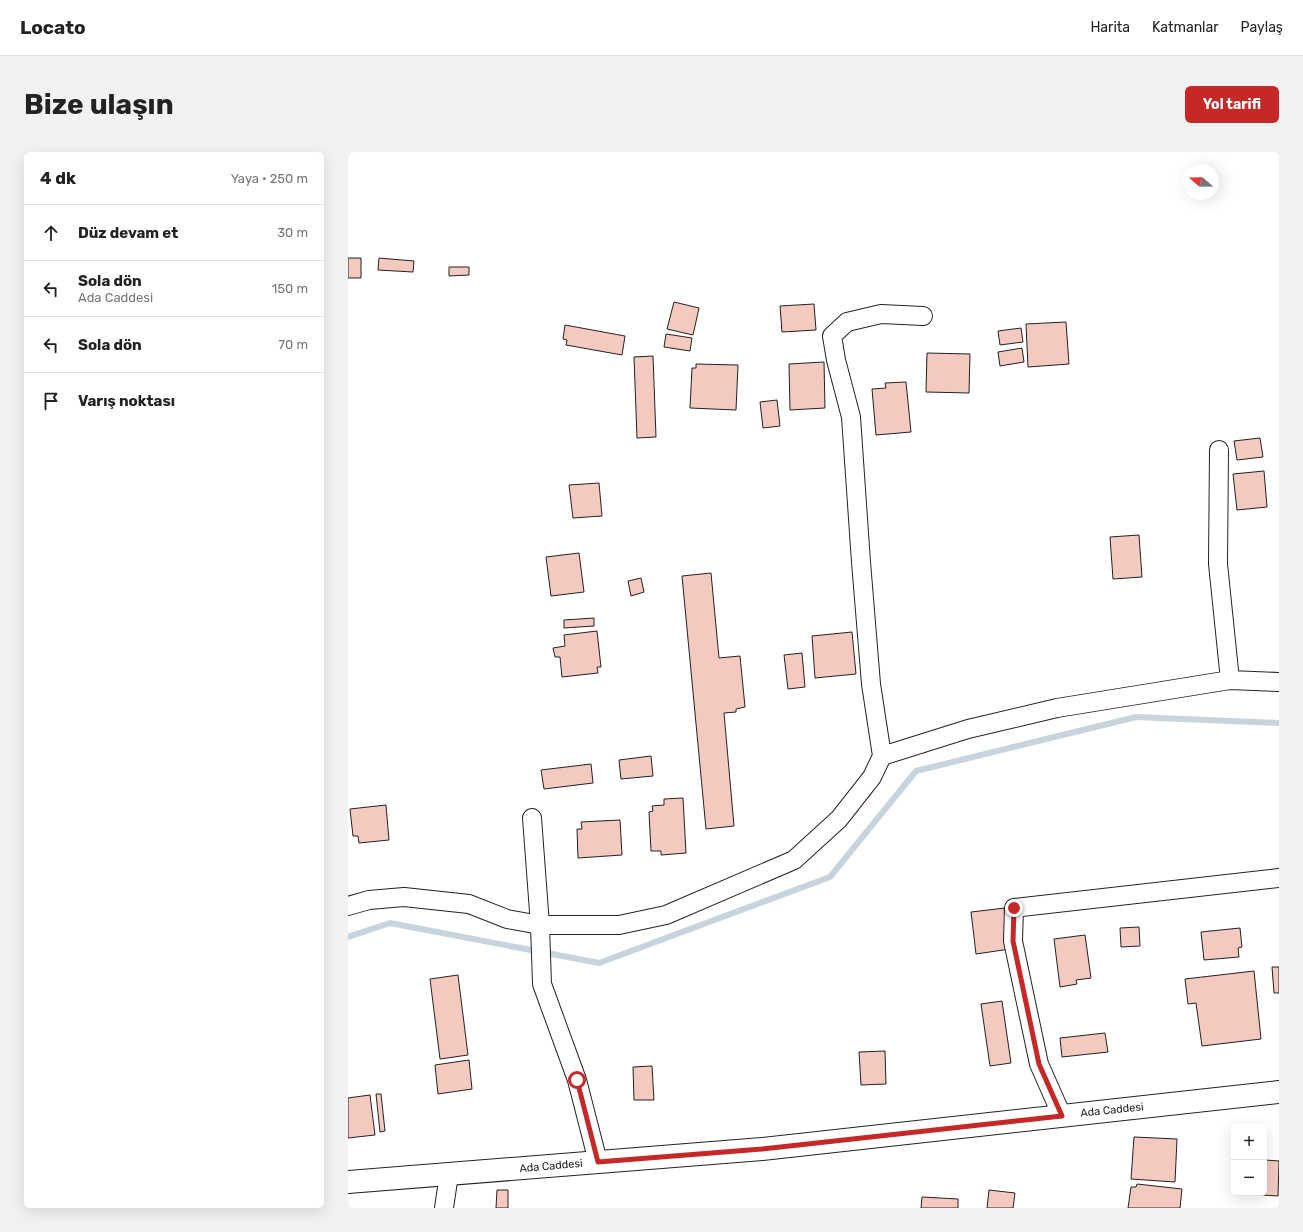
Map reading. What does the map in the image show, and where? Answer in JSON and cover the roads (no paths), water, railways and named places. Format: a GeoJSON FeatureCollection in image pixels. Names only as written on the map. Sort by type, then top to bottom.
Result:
{"type":"FeatureCollection","features":[{"type":"Feature","properties":{"kind":"main road","name":"Ada Caddesi"},"geometry":{"type":"LineString","coordinates":[[348,1182],[762,1149],[1279,1092]]}},
{"type":"Feature","properties":{"kind":"street"},"geometry":{"type":"LineString","coordinates":[[348,906],[369,900],[404,897],[469,904],[507,919],[540,925],[619,925],[666,915],[794,860],[839,819],[872,777],[882,756],[872,684],[861,562],[851,417],[836,360],[832,336],[847,322],[881,314],[923,316]]}},
{"type":"Feature","properties":{"kind":"street"},"geometry":{"type":"LineString","coordinates":[[1218,450],[1218,564],[1230,680]]}},
{"type":"Feature","properties":{"kind":"street"},"geometry":{"type":"LineString","coordinates":[[882,756],[968,730],[1057,708],[1230,680],[1279,682]]}},
{"type":"Feature","properties":{"kind":"street"},"geometry":{"type":"LineString","coordinates":[[532,818],[540,925],[542,984],[577,1080],[598,1162]]}},
{"type":"Feature","properties":{"kind":"street"},"geometry":{"type":"LineString","coordinates":[[1062,1116],[1039,1064],[1013,941],[1014,908],[1279,878]]}},
{"type":"Feature","properties":{"kind":"street"},"geometry":{"type":"LineString","coordinates":[[444,1208],[449,1174]]}},
{"type":"Feature","properties":{"kind":"waterway"},"geometry":{"type":"LineString","coordinates":[[348,937],[390,923],[599,963],[830,877],[916,771],[1136,717],[1279,723]]}}]}
